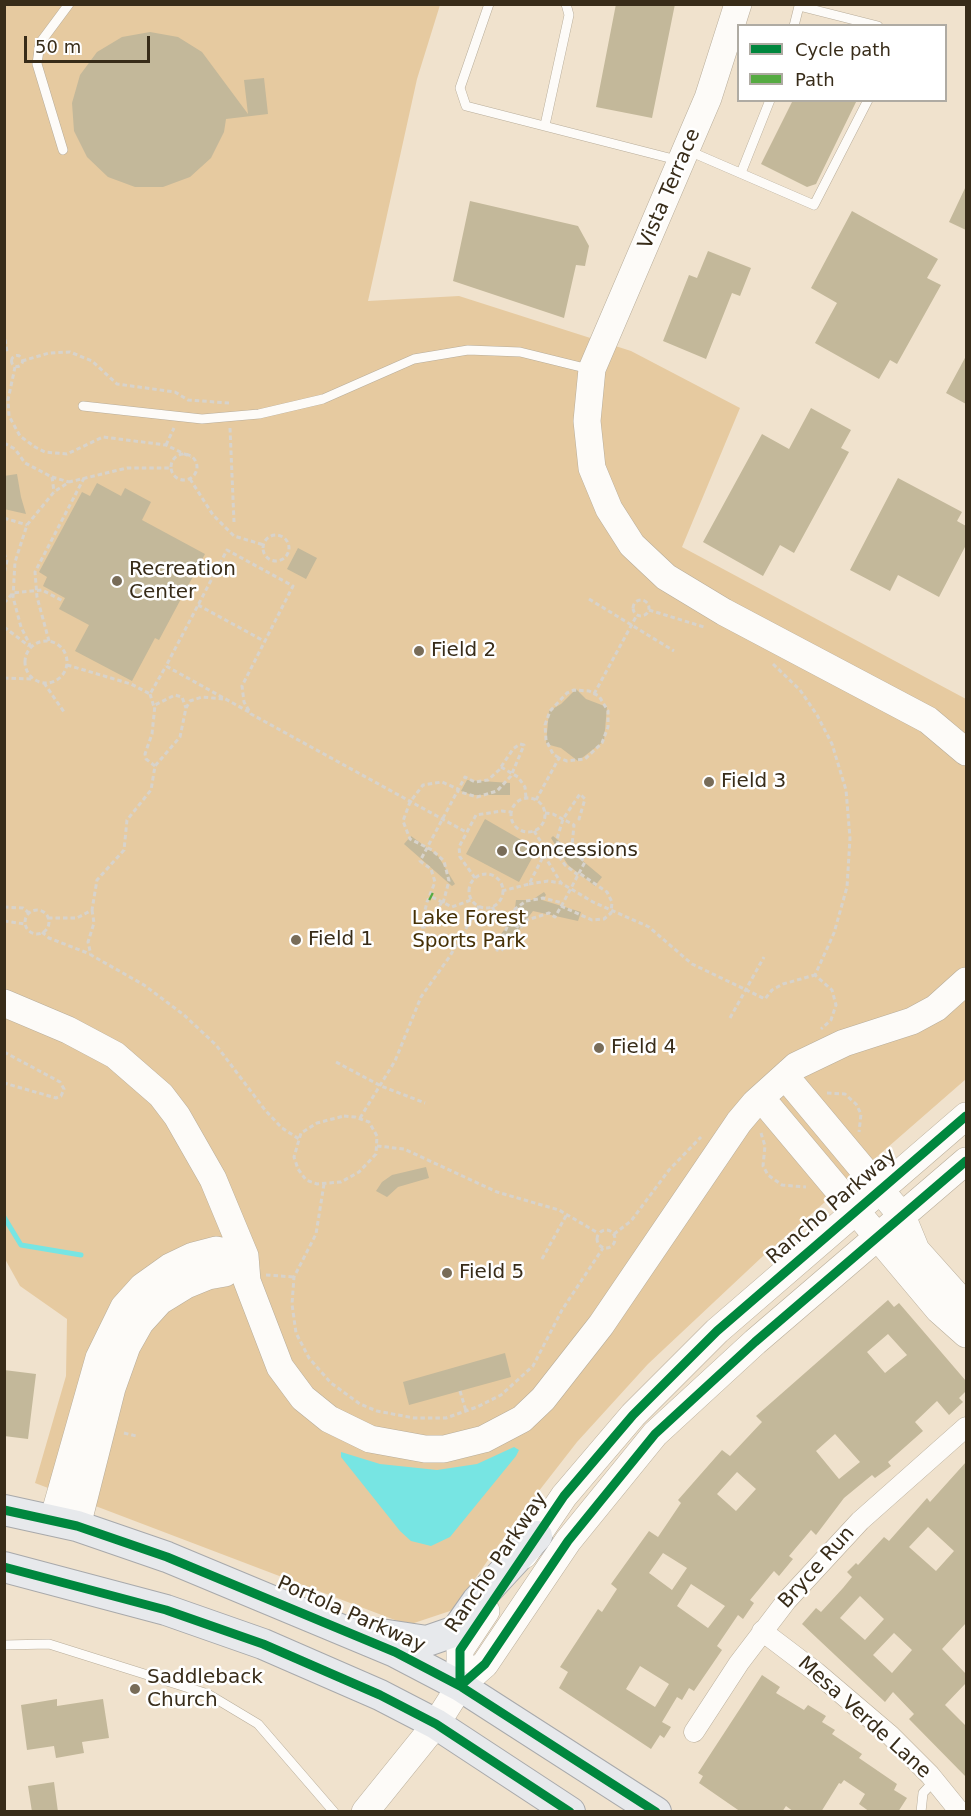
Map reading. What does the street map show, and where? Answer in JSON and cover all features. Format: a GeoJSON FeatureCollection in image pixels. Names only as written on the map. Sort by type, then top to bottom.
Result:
{"type":"FeatureCollection","features":[{"type":"Feature","properties":{"kind":"main road","name":"Portola Parkway"},"geometry":{"type":"LineString","coordinates":[[4,1510],[65,1523],[167,1557],[342,1629],[460,1686],[656,1812]]}},
{"type":"Feature","properties":{"kind":"main road"},"geometry":{"type":"LineString","coordinates":[[342,1629],[427,1641],[441,1639],[456,1632],[477,1600],[537,1536]]}},
{"type":"Feature","properties":{"kind":"main road"},"geometry":{"type":"LineString","coordinates":[[4,1567],[157,1607],[263,1644],[380,1695],[436,1725],[570,1812]]}},
{"type":"Feature","properties":{"kind":"street","name":"Vista Terrace"},"geometry":{"type":"LineString","coordinates":[[738,4],[708,98],[685,156],[592,369],[587,421],[592,468],[609,509],[632,545],[666,577],[724,612],[928,720],[966,752]]}},
{"type":"Feature","properties":{"kind":"street"},"geometry":{"type":"LineString","coordinates":[[4,1003],[68,1030],[115,1054],[160,1095],[192,1139],[213,1179],[280,1367],[303,1398],[329,1419],[370,1439],[405,1448],[444,1449],[484,1439],[522,1419],[559,1380],[608,1316],[739,1122],[760,1098],[785,1076],[819,1053],[912,1021],[936,1008],[966,981]]}},
{"type":"Feature","properties":{"kind":"street"},"geometry":{"type":"LineString","coordinates":[[785,1076],[902,1216],[916,1250],[966,1305]]}},
{"type":"Feature","properties":{"kind":"street"},"geometry":{"type":"LineString","coordinates":[[760,1098],[939,1310],[966,1334]]}},
{"type":"Feature","properties":{"kind":"street","name":"Rancho Parkway"},"geometry":{"type":"LineString","coordinates":[[460,1686],[460,1650],[564,1496],[633,1415],[717,1331],[966,1116]]}},
{"type":"Feature","properties":{"kind":"street"},"geometry":{"type":"LineString","coordinates":[[365,1812],[436,1725],[460,1686],[485,1664],[567,1541],[655,1434],[755,1342],[966,1161]]}},
{"type":"Feature","properties":{"kind":"street"},"geometry":{"type":"LineString","coordinates":[[65,1523],[127,1346],[140,1323],[160,1301],[197,1280],[246,1268]]}},
{"type":"Feature","properties":{"kind":"street","name":"Bryce Run"},"geometry":{"type":"LineString","coordinates":[[694,1732],[762,1631],[837,1543],[966,1427]]}},
{"type":"Feature","properties":{"kind":"street","name":"Mesa Verde Lane"},"geometry":{"type":"LineString","coordinates":[[762,1631],[816,1672],[890,1735],[934,1780],[960,1812]]}},
{"type":"Feature","properties":{"kind":"lane"},"geometry":{"type":"LineString","coordinates":[[63,150],[37,64],[40,43],[69,4]]}},
{"type":"Feature","properties":{"kind":"lane"},"geometry":{"type":"LineString","coordinates":[[489,4],[460,87],[466,106],[685,156],[741,173],[814,205],[867,102]]}},
{"type":"Feature","properties":{"kind":"lane"},"geometry":{"type":"LineString","coordinates":[[545,125],[569,15],[566,4]]}},
{"type":"Feature","properties":{"kind":"lane"},"geometry":{"type":"LineString","coordinates":[[794,24],[799,6],[870,24]]}},
{"type":"Feature","properties":{"kind":"lane"},"geometry":{"type":"LineString","coordinates":[[741,173],[769,102]]}},
{"type":"Feature","properties":{"kind":"lane"},"geometry":{"type":"LineString","coordinates":[[83,406],[187,418],[230,418],[283,410],[323,399],[391,368],[439,353],[498,349],[592,369]]}},
{"type":"Feature","properties":{"kind":"lane"},"geometry":{"type":"LineString","coordinates":[[4,1645],[49,1644],[208,1694],[258,1724],[334,1812]]}},
{"type":"Feature","properties":{"kind":"lane"},"geometry":{"type":"LineString","coordinates":[[921,1812],[923,1793],[934,1780]]}},
{"type":"Feature","properties":{"kind":"path"},"geometry":{"type":"LineString","coordinates":[[4,332],[6,351],[15,367]]}},
{"type":"Feature","properties":{"kind":"path"},"geometry":{"type":"LineString","coordinates":[[15,367],[22,361],[56,351],[77,354],[92,361],[117,384],[175,392],[188,399],[229,402],[234,522]]}},
{"type":"Feature","properties":{"kind":"path"},"geometry":{"type":"LineString","coordinates":[[12,358],[19,356],[22,361]]}},
{"type":"Feature","properties":{"kind":"path"},"geometry":{"type":"LineString","coordinates":[[15,367],[7,416],[20,436],[45,453],[75,452],[103,437],[166,445],[191,457],[197,468],[190,478]]}},
{"type":"Feature","properties":{"kind":"path"},"geometry":{"type":"LineString","coordinates":[[4,443],[15,449],[25,463],[52,477],[69,482]]}},
{"type":"Feature","properties":{"kind":"path"},"geometry":{"type":"LineString","coordinates":[[171,468],[176,457],[183,454],[191,457]]}},
{"type":"Feature","properties":{"kind":"path"},"geometry":{"type":"LineString","coordinates":[[31,647],[21,627],[13,593],[15,562],[27,525],[54,492],[69,482],[127,468],[171,468]]}},
{"type":"Feature","properties":{"kind":"path"},"geometry":{"type":"LineString","coordinates":[[171,468],[177,478],[190,478]]}},
{"type":"Feature","properties":{"kind":"path"},"geometry":{"type":"LineString","coordinates":[[52,477],[54,492]]}},
{"type":"Feature","properties":{"kind":"path"},"geometry":{"type":"LineString","coordinates":[[49,641],[37,590],[36,568],[84,478]]}},
{"type":"Feature","properties":{"kind":"path"},"geometry":{"type":"LineString","coordinates":[[190,478],[213,515],[234,536],[264,544]]}},
{"type":"Feature","properties":{"kind":"path"},"geometry":{"type":"LineString","coordinates":[[4,518],[27,525]]}},
{"type":"Feature","properties":{"kind":"path"},"geometry":{"type":"LineString","coordinates":[[272,536],[280,536],[289,545],[288,554],[283,560],[271,560],[265,554],[264,544],[272,536]]}},
{"type":"Feature","properties":{"kind":"path"},"geometry":{"type":"LineString","coordinates":[[155,766],[146,759],[153,728],[154,708],[150,694],[227,550],[293,586],[242,686],[243,702],[249,712]]}},
{"type":"Feature","properties":{"kind":"path"},"geometry":{"type":"LineString","coordinates":[[4,553],[7,561],[5,574],[14,575]]}},
{"type":"Feature","properties":{"kind":"path"},"geometry":{"type":"LineString","coordinates":[[7,561],[15,562]]}},
{"type":"Feature","properties":{"kind":"path"},"geometry":{"type":"LineString","coordinates":[[4,603],[13,593],[37,590],[42,590],[63,601]]}},
{"type":"Feature","properties":{"kind":"path"},"geometry":{"type":"LineString","coordinates":[[589,599],[674,651]]}},
{"type":"Feature","properties":{"kind":"path"},"geometry":{"type":"LineString","coordinates":[[637,600],[647,602],[649,610],[644,615],[637,615],[632,610],[637,600]]}},
{"type":"Feature","properties":{"kind":"path"},"geometry":{"type":"LineString","coordinates":[[198,605],[264,641]]}},
{"type":"Feature","properties":{"kind":"path"},"geometry":{"type":"LineString","coordinates":[[649,610],[710,628]]}},
{"type":"Feature","properties":{"kind":"path"},"geometry":{"type":"LineString","coordinates":[[594,694],[637,615]]}},
{"type":"Feature","properties":{"kind":"path"},"geometry":{"type":"LineString","coordinates":[[4,627],[31,647]]}},
{"type":"Feature","properties":{"kind":"path"},"geometry":{"type":"LineString","coordinates":[[34,679],[25,666],[27,652],[31,647],[49,641],[62,648],[66,665],[57,679],[44,683]]}},
{"type":"Feature","properties":{"kind":"path"},"geometry":{"type":"LineString","coordinates":[[502,891],[548,881],[561,883],[649,927],[692,964],[765,999],[772,990],[783,984],[815,975],[834,933],[847,887],[850,838],[846,790],[832,744],[817,715],[794,684],[770,662]]}},
{"type":"Feature","properties":{"kind":"path"},"geometry":{"type":"LineString","coordinates":[[66,665],[131,684],[150,694]]}},
{"type":"Feature","properties":{"kind":"path"},"geometry":{"type":"LineString","coordinates":[[166,666],[231,701],[257,719],[466,832]]}},
{"type":"Feature","properties":{"kind":"path"},"geometry":{"type":"LineString","coordinates":[[4,678],[34,679],[44,683],[64,712]]}},
{"type":"Feature","properties":{"kind":"path"},"geometry":{"type":"LineString","coordinates":[[574,690],[594,694],[605,703],[608,711],[608,727],[602,743],[585,759],[567,761],[559,758],[553,754],[546,740],[545,725],[550,711],[560,699],[574,690]]}},
{"type":"Feature","properties":{"kind":"path"},"geometry":{"type":"LineString","coordinates":[[154,708],[160,700],[175,695],[182,697],[186,708]]}},
{"type":"Feature","properties":{"kind":"path"},"geometry":{"type":"LineString","coordinates":[[91,955],[88,942],[94,923],[92,910],[97,880],[124,850],[128,820],[151,790],[155,766],[180,737],[186,708],[190,701],[202,697],[231,701]]}},
{"type":"Feature","properties":{"kind":"path"},"geometry":{"type":"LineString","coordinates":[[458,790],[442,782],[429,782],[423,785],[410,802],[405,815],[404,828],[415,843],[427,847],[444,861],[448,871],[448,891],[443,903],[426,927],[422,928],[420,924],[426,902],[435,882],[431,869],[420,861],[427,847],[442,819],[458,790],[465,777],[482,782],[494,776],[508,754],[522,744],[524,748],[505,784],[488,794],[477,797],[458,790]]}},
{"type":"Feature","properties":{"kind":"path"},"geometry":{"type":"LineString","coordinates":[[536,800],[559,758]]}},
{"type":"Feature","properties":{"kind":"path"},"geometry":{"type":"LineString","coordinates":[[501,767],[522,782],[526,798]]}},
{"type":"Feature","properties":{"kind":"path"},"geometry":{"type":"LineString","coordinates":[[544,813],[563,819],[574,825],[572,846],[574,852],[585,862],[579,874],[570,889],[562,904],[555,917],[549,913],[532,918],[498,952],[496,947],[508,921],[515,909],[526,901],[543,898],[562,904],[592,920],[608,917],[612,909],[612,902],[607,892],[579,874],[565,866],[557,850],[559,829],[563,819],[580,794],[585,799],[579,819],[582,818]]}},
{"type":"Feature","properties":{"kind":"path"},"geometry":{"type":"LineString","coordinates":[[526,798],[536,800],[544,813],[543,823],[534,831],[524,832],[515,826],[511,812],[517,802],[526,798]]}},
{"type":"Feature","properties":{"kind":"path"},"geometry":{"type":"LineString","coordinates":[[475,879],[460,857],[459,847],[466,832],[476,815],[511,812]]}},
{"type":"Feature","properties":{"kind":"path"},"geometry":{"type":"LineString","coordinates":[[534,831],[541,842],[544,855],[561,883]]}},
{"type":"Feature","properties":{"kind":"path"},"geometry":{"type":"LineString","coordinates":[[529,884],[544,855]]}},
{"type":"Feature","properties":{"kind":"path"},"geometry":{"type":"LineString","coordinates":[[483,875],[493,876],[501,884],[501,899],[492,907],[478,906],[471,900],[469,890],[475,879],[483,875]]}},
{"type":"Feature","properties":{"kind":"path"},"geometry":{"type":"LineString","coordinates":[[432,897],[458,907],[471,900]]}},
{"type":"Feature","properties":{"kind":"path"},"geometry":{"type":"LineString","coordinates":[[360,1118],[381,1086],[421,997],[450,956],[478,906]]}},
{"type":"Feature","properties":{"kind":"path"},"geometry":{"type":"LineString","coordinates":[[4,907],[24,908],[29,913]]}},
{"type":"Feature","properties":{"kind":"path"},"geometry":{"type":"LineString","coordinates":[[492,907],[494,912],[520,928]]}},
{"type":"Feature","properties":{"kind":"path"},"geometry":{"type":"LineString","coordinates":[[29,913],[39,910],[48,918],[77,918],[92,910]]}},
{"type":"Feature","properties":{"kind":"path"},"geometry":{"type":"LineString","coordinates":[[26,924],[29,913]]}},
{"type":"Feature","properties":{"kind":"path"},"geometry":{"type":"LineString","coordinates":[[4,921],[26,924],[33,933],[42,932],[48,926],[48,918]]}},
{"type":"Feature","properties":{"kind":"path"},"geometry":{"type":"LineString","coordinates":[[42,932],[49,938],[91,955],[144,985],[184,1015],[216,1045],[265,1110],[282,1128],[299,1139]]}},
{"type":"Feature","properties":{"kind":"path"},"geometry":{"type":"LineString","coordinates":[[730,1018],[764,957]]}},
{"type":"Feature","properties":{"kind":"path"},"geometry":{"type":"LineString","coordinates":[[815,975],[832,990],[836,1005],[831,1020],[817,1033]]}},
{"type":"Feature","properties":{"kind":"path"},"geometry":{"type":"LineString","coordinates":[[4,1052],[60,1082],[64,1089],[61,1096],[56,1098],[4,1083]]}},
{"type":"Feature","properties":{"kind":"path"},"geometry":{"type":"LineString","coordinates":[[336,1062],[381,1086],[425,1103]]}},
{"type":"Feature","properties":{"kind":"path"},"geometry":{"type":"LineString","coordinates":[[823,1093],[845,1094],[856,1104],[861,1114],[860,1139]]}},
{"type":"Feature","properties":{"kind":"path"},"geometry":{"type":"LineString","coordinates":[[344,1116],[360,1118],[369,1122],[377,1136],[376,1154],[359,1172],[341,1182],[324,1185],[306,1180],[298,1169],[294,1157],[299,1139],[308,1127],[317,1123],[344,1116]]}},
{"type":"Feature","properties":{"kind":"path"},"geometry":{"type":"LineString","coordinates":[[758,1126],[763,1139],[763,1166],[768,1175],[782,1185],[804,1186],[810,1189]]}},
{"type":"Feature","properties":{"kind":"path"},"geometry":{"type":"LineString","coordinates":[[324,1185],[316,1234],[294,1277],[292,1304],[296,1333],[309,1358],[344,1394],[377,1411],[414,1418],[446,1418],[501,1395],[533,1366],[562,1310],[603,1248],[612,1245],[614,1234],[631,1221],[669,1170],[705,1133]]}},
{"type":"Feature","properties":{"kind":"path"},"geometry":{"type":"LineString","coordinates":[[377,1146],[404,1149],[497,1192],[567,1214],[598,1233],[607,1230],[614,1234]]}},
{"type":"Feature","properties":{"kind":"path"},"geometry":{"type":"LineString","coordinates":[[542,1259],[567,1214]]}},
{"type":"Feature","properties":{"kind":"path"},"geometry":{"type":"LineString","coordinates":[[598,1233],[597,1242],[603,1248]]}},
{"type":"Feature","properties":{"kind":"path"},"geometry":{"type":"LineString","coordinates":[[246,1268],[294,1277]]}},
{"type":"Feature","properties":{"kind":"path"},"geometry":{"type":"LineString","coordinates":[[460,1391],[466,1411]]}},
{"type":"Feature","properties":{"kind":"green space","name":"Lake Forest Sports Park"},"geometry":{"type":"Polygon","coordinates":[[[5,5],[440,5],[417,79],[368,301],[459,296],[631,351],[740,408],[682,547],[966,699],[966,1079],[762,1257],[648,1364],[577,1442],[514,1523],[453,1610],[408,1625],[35,1483],[66,1376],[67,1319],[20,1286],[5,1259],[5,5]]]}},
{"type":"Feature","properties":{"kind":"water"},"geometry":{"type":"Polygon","coordinates":[[[514,1447],[519,1450],[516,1456],[450,1537],[431,1546],[411,1541],[400,1531],[341,1457],[341,1452],[380,1464],[437,1470],[477,1464],[514,1447]]]}},
{"type":"Feature","properties":{"kind":"building"},"geometry":{"type":"Polygon","coordinates":[[[616,4],[675,4],[652,118],[596,107],[616,4]]]}},
{"type":"Feature","properties":{"kind":"building"},"geometry":{"type":"Polygon","coordinates":[[[150,32],[178,37],[202,52],[248,114],[244,80],[264,78],[268,114],[226,119],[224,132],[211,158],[190,177],[163,187],[135,187],[108,177],[87,157],[74,131],[72,103],[80,75],[97,52],[122,37],[150,32]]]}},
{"type":"Feature","properties":{"kind":"building"},"geometry":{"type":"Polygon","coordinates":[[[792,102],[856,102],[816,184],[807,187],[761,164],[792,102]]]}},
{"type":"Feature","properties":{"kind":"building"},"geometry":{"type":"Polygon","coordinates":[[[966,186],[966,230],[949,222],[966,186]]]}},
{"type":"Feature","properties":{"kind":"building"},"geometry":{"type":"Polygon","coordinates":[[[470,201],[578,226],[589,246],[585,266],[576,265],[564,318],[453,281],[470,201]]]}},
{"type":"Feature","properties":{"kind":"building"},"geometry":{"type":"Polygon","coordinates":[[[852,211],[938,259],[927,278],[941,285],[897,364],[890,360],[879,379],[815,343],[837,303],[811,288],[852,211]]]}},
{"type":"Feature","properties":{"kind":"building"},"geometry":{"type":"Polygon","coordinates":[[[708,251],[751,268],[740,296],[732,293],[706,359],[663,341],[689,275],[697,278],[708,251]]]}},
{"type":"Feature","properties":{"kind":"building"},"geometry":{"type":"Polygon","coordinates":[[[966,356],[966,404],[946,393],[966,356]]]}},
{"type":"Feature","properties":{"kind":"building"},"geometry":{"type":"Polygon","coordinates":[[[811,408],[851,430],[841,448],[849,452],[794,553],[780,545],[763,576],[703,542],[762,434],[789,449],[811,408]]]}},
{"type":"Feature","properties":{"kind":"building"},"geometry":{"type":"Polygon","coordinates":[[[17,474],[26,514],[4,509],[4,476],[17,474]]]}},
{"type":"Feature","properties":{"kind":"building"},"geometry":{"type":"Polygon","coordinates":[[[898,478],[962,512],[957,521],[966,526],[966,545],[939,597],[898,575],[890,591],[850,570],[898,478]]]}},
{"type":"Feature","properties":{"kind":"building","name":"Recreation Center"},"geometry":{"type":"Polygon","coordinates":[[[97,483],[121,496],[125,488],[151,502],[142,520],[205,554],[159,640],[155,638],[132,681],[75,651],[89,625],[59,609],[65,598],[43,586],[47,577],[39,572],[82,492],[90,496],[97,483]]]}},
{"type":"Feature","properties":{"kind":"building"},"geometry":{"type":"Polygon","coordinates":[[[298,548],[317,558],[306,579],[287,569],[298,548]]]}},
{"type":"Feature","properties":{"kind":"building"},"geometry":{"type":"Polygon","coordinates":[[[576,689],[586,699],[607,707],[604,741],[578,761],[561,748],[546,744],[549,711],[561,704],[576,689]]]}},
{"type":"Feature","properties":{"kind":"building"},"geometry":{"type":"Polygon","coordinates":[[[467,780],[510,783],[510,795],[472,795],[461,791],[467,780]]]}},
{"type":"Feature","properties":{"kind":"building","name":"Concessions"},"geometry":{"type":"Polygon","coordinates":[[[485,819],[537,849],[519,882],[466,854],[485,819]]]}},
{"type":"Feature","properties":{"kind":"building"},"geometry":{"type":"Polygon","coordinates":[[[411,836],[438,856],[455,884],[452,886],[404,844],[411,836]]]}},
{"type":"Feature","properties":{"kind":"building"},"geometry":{"type":"Polygon","coordinates":[[[553,836],[602,877],[595,886],[568,865],[551,838],[553,836]]]}},
{"type":"Feature","properties":{"kind":"building"},"geometry":{"type":"Polygon","coordinates":[[[544,892],[546,895],[542,900],[581,912],[578,921],[533,911],[507,945],[498,938],[520,909],[515,908],[516,900],[532,900],[544,892]]]}},
{"type":"Feature","properties":{"kind":"building"},"geometry":{"type":"Polygon","coordinates":[[[426,1167],[429,1178],[398,1187],[387,1197],[376,1191],[382,1182],[392,1175],[426,1167]]]}},
{"type":"Feature","properties":{"kind":"building"},"geometry":{"type":"Polygon","coordinates":[[[888,1300],[894,1307],[899,1303],[966,1381],[966,1391],[959,1398],[963,1402],[949,1415],[937,1401],[915,1422],[923,1431],[888,1462],[891,1466],[875,1478],[872,1475],[844,1498],[816,1535],[811,1530],[789,1556],[793,1559],[779,1576],[774,1571],[750,1600],[754,1603],[743,1619],[738,1615],[717,1646],[722,1650],[694,1691],[689,1688],[682,1700],[677,1697],[662,1722],[671,1727],[664,1738],[660,1735],[651,1749],[559,1688],[568,1672],[560,1667],[598,1609],[602,1612],[617,1589],[611,1584],[649,1531],[658,1537],[681,1503],[678,1500],[722,1450],[730,1456],[762,1422],[756,1416],[888,1300]],[[888,1334],[867,1352],[885,1373],[907,1355],[888,1334]],[[835,1434],[816,1451],[839,1479],[860,1462],[835,1434]],[[737,1472],[717,1494],[736,1511],[756,1489],[737,1472]],[[663,1553],[649,1573],[672,1590],[687,1568],[663,1553]],[[691,1584],[677,1606],[708,1628],[725,1606],[691,1584]],[[640,1666],[626,1689],[655,1707],[669,1684],[640,1666]]]}},
{"type":"Feature","properties":{"kind":"building"},"geometry":{"type":"Polygon","coordinates":[[[505,1353],[511,1377],[409,1405],[403,1382],[505,1353]]]}},
{"type":"Feature","properties":{"kind":"building"},"geometry":{"type":"Polygon","coordinates":[[[4,1370],[36,1374],[28,1439],[4,1436],[4,1370]]]}},
{"type":"Feature","properties":{"kind":"building"},"geometry":{"type":"Polygon","coordinates":[[[966,1462],[966,1623],[942,1649],[966,1674],[966,1683],[945,1705],[966,1726],[966,1777],[909,1719],[914,1714],[893,1692],[885,1702],[802,1624],[816,1608],[821,1612],[843,1588],[852,1577],[847,1572],[856,1563],[858,1565],[884,1537],[889,1541],[927,1498],[930,1502],[966,1462]],[[928,1527],[909,1547],[936,1571],[954,1551],[928,1527]],[[860,1596],[840,1618],[865,1640],[884,1619],[860,1596]],[[894,1633],[873,1655],[892,1673],[912,1650],[894,1633]]]}},
{"type":"Feature","properties":{"kind":"building"},"geometry":{"type":"Polygon","coordinates":[[[762,1675],[780,1687],[776,1693],[804,1710],[808,1705],[826,1716],[822,1722],[835,1730],[832,1734],[862,1754],[859,1758],[897,1784],[894,1790],[907,1798],[898,1812],[870,1812],[859,1804],[865,1794],[844,1780],[841,1784],[839,1783],[821,1812],[794,1812],[786,1806],[782,1812],[741,1812],[699,1783],[703,1776],[698,1773],[762,1675]]]}},
{"type":"Feature","properties":{"kind":"building"},"geometry":{"type":"Polygon","coordinates":[[[57,1699],[57,1706],[103,1699],[109,1738],[82,1742],[84,1753],[56,1758],[54,1746],[27,1750],[21,1705],[57,1699]]]}},
{"type":"Feature","properties":{"kind":"building"},"geometry":{"type":"Polygon","coordinates":[[[54,1782],[58,1812],[32,1812],[28,1786],[54,1782]]]}},
{"type":"Feature","properties":{"kind":"waterway"},"geometry":{"type":"LineString","coordinates":[[4,1217],[21,1245],[81,1255]]}},
{"type":"Feature","properties":{"kind":"cycle path"},"geometry":{"type":"LineString","coordinates":[[460,1686],[460,1650],[564,1496],[633,1415],[717,1331],[966,1116]]}},
{"type":"Feature","properties":{"kind":"cycle path"},"geometry":{"type":"LineString","coordinates":[[460,1686],[485,1664],[568,1541],[655,1434],[755,1342],[966,1161]]}},
{"type":"Feature","properties":{"kind":"cycle path"},"geometry":{"type":"LineString","coordinates":[[4,1510],[77,1526],[167,1557],[395,1652],[460,1686],[656,1812]]}},
{"type":"Feature","properties":{"kind":"cycle path"},"geometry":{"type":"LineString","coordinates":[[4,1567],[166,1610],[263,1644],[380,1695],[436,1724],[570,1812]]}},
{"type":"Feature","properties":{"kind":"place","name":"Recreation Center"},"geometry":{"type":"Point","coordinates":[117,581]}},
{"type":"Feature","properties":{"kind":"place","name":"Field 2"},"geometry":{"type":"Point","coordinates":[419,651]}},
{"type":"Feature","properties":{"kind":"place","name":"Field 3"},"geometry":{"type":"Point","coordinates":[709,782]}},
{"type":"Feature","properties":{"kind":"place","name":"Concessions"},"geometry":{"type":"Point","coordinates":[502,851]}},
{"type":"Feature","properties":{"kind":"place","name":"Field 1"},"geometry":{"type":"Point","coordinates":[296,940]}},
{"type":"Feature","properties":{"kind":"place","name":"Field 4"},"geometry":{"type":"Point","coordinates":[599,1048]}},
{"type":"Feature","properties":{"kind":"place","name":"Field 5"},"geometry":{"type":"Point","coordinates":[447,1273]}},
{"type":"Feature","properties":{"kind":"place","name":"Saddleback Church"},"geometry":{"type":"Point","coordinates":[135,1689]}}]}
